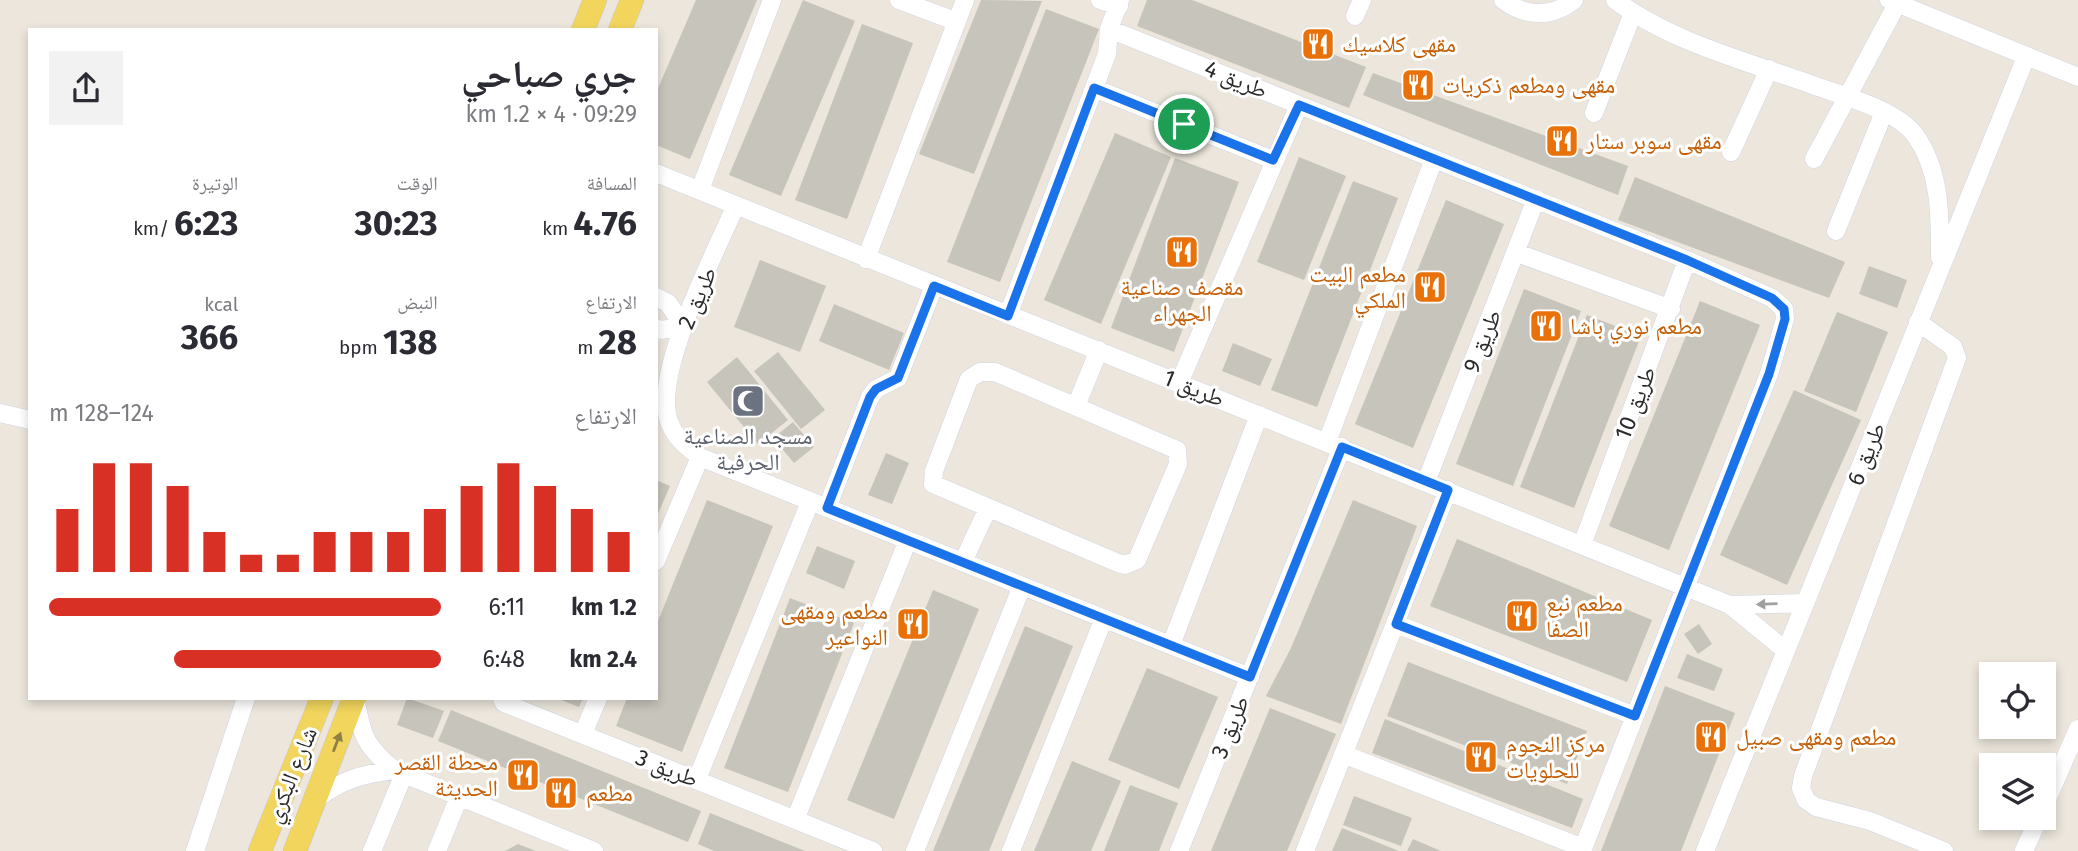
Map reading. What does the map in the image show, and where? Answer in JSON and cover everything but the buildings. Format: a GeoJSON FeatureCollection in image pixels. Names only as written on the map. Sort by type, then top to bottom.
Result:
{"type":"FeatureCollection","features":[{"type":"Feature","properties":{"kind":"main road"},"geometry":{"type":"LineString","coordinates":[[584,28],[595,0]]}},
{"type":"Feature","properties":{"kind":"main road"},"geometry":{"type":"LineString","coordinates":[[621,28],[632,0]]}},
{"type":"Feature","properties":{"kind":"main road","name":"شارع البكري"},"geometry":{"type":"LineString","coordinates":[[260,851],[321,700]]}},
{"type":"Feature","properties":{"kind":"main road","name":"شارع البكري"},"geometry":{"type":"LineString","coordinates":[[295,851],[353,700]]}},
{"type":"Feature","properties":{"kind":"street"},"geometry":{"type":"LineString","coordinates":[[700,190],[772,0]]}},
{"type":"Feature","properties":{"kind":"street"},"geometry":{"type":"LineString","coordinates":[[899,0],[955,20]]}},
{"type":"Feature","properties":{"kind":"street"},"geometry":{"type":"LineString","coordinates":[[866,259],[955,20],[965,0]]}},
{"type":"Feature","properties":{"kind":"street"},"geometry":{"type":"LineString","coordinates":[[1008,316],[1107,54],[1109,29],[1119,3],[1100,0]]}},
{"type":"Feature","properties":{"kind":"street"},"geometry":{"type":"LineString","coordinates":[[1503,0],[1517,11],[1549,15],[1574,0]]}},
{"type":"Feature","properties":{"kind":"street"},"geometry":{"type":"LineString","coordinates":[[1615,0],[1633,13],[1698,44],[1884,112],[1914,133],[1933,167],[1940,218],[1940,269]]}},
{"type":"Feature","properties":{"kind":"street"},"geometry":{"type":"LineString","coordinates":[[1814,159],[1893,2],[2078,78]]}},
{"type":"Feature","properties":{"kind":"street"},"geometry":{"type":"LineString","coordinates":[[1594,113],[1633,13]]}},
{"type":"Feature","properties":{"kind":"street","name":"طريق 4"},"geometry":{"type":"LineString","coordinates":[[1109,29],[1687,260],[1772,298],[1784,309],[1785,319],[1769,374],[1686,587]]}},
{"type":"Feature","properties":{"kind":"street","name":"طريق 6"},"geometry":{"type":"LineString","coordinates":[[1705,851],[2026,57]]}},
{"type":"Feature","properties":{"kind":"street"},"geometry":{"type":"LineString","coordinates":[[1731,152],[1769,69]]}},
{"type":"Feature","properties":{"kind":"street"},"geometry":{"type":"LineString","coordinates":[[1094,88],[1273,160]]}},
{"type":"Feature","properties":{"kind":"street"},"geometry":{"type":"LineString","coordinates":[[1180,382],[1273,160],[1299,105]]}},
{"type":"Feature","properties":{"kind":"street"},"geometry":{"type":"LineString","coordinates":[[1836,231],[1884,112]]}},
{"type":"Feature","properties":{"kind":"street","name":"طريق 3"},"geometry":{"type":"LineString","coordinates":[[1179,851],[1250,677],[1335,444],[1434,159]]}},
{"type":"Feature","properties":{"kind":"street","name":"طريق 1"},"geometry":{"type":"LineString","coordinates":[[658,174],[1730,605],[1785,650]]}},
{"type":"Feature","properties":{"kind":"street","name":"طريق 9"},"geometry":{"type":"LineString","coordinates":[[1426,482],[1536,199]]}},
{"type":"Feature","properties":{"kind":"street","name":"طريق 2"},"geometry":{"type":"LineString","coordinates":[[735,206],[684,326],[666,387],[662,420],[675,435],[700,457],[1250,677]]}},
{"type":"Feature","properties":{"kind":"street"},"geometry":{"type":"LineString","coordinates":[[1517,253],[1671,309]]}},
{"type":"Feature","properties":{"kind":"street","name":"طريق 10"},"geometry":{"type":"LineString","coordinates":[[1582,545],[1687,260]]}},
{"type":"Feature","properties":{"kind":"street"},"geometry":{"type":"LineString","coordinates":[[697,779],[870,397],[876,389],[898,378],[934,286]]}},
{"type":"Feature","properties":{"kind":"street"},"geometry":{"type":"LineString","coordinates":[[658,298],[668,303],[684,326],[658,329]]}},
{"type":"Feature","properties":{"kind":"street"},"geometry":{"type":"LineString","coordinates":[[1918,322],[1953,346],[1957,358],[1803,776],[1801,788],[1806,800],[1816,807],[1883,825],[1944,851]]}},
{"type":"Feature","properties":{"kind":"street"},"geometry":{"type":"LineString","coordinates":[[1076,406],[1099,350]]}},
{"type":"Feature","properties":{"kind":"street"},"geometry":{"type":"LineString","coordinates":[[980,372],[995,372],[1177,450],[1178,464],[1138,560],[1133,564],[1118,563],[988,509],[937,487],[932,480],[969,379],[980,372]]}},
{"type":"Feature","properties":{"kind":"street"},"geometry":{"type":"LineString","coordinates":[[0,413],[28,420]]}},
{"type":"Feature","properties":{"kind":"street"},"geometry":{"type":"LineString","coordinates":[[1171,645],[1259,415]]}},
{"type":"Feature","properties":{"kind":"street"},"geometry":{"type":"LineString","coordinates":[[658,556],[700,457]]}},
{"type":"Feature","properties":{"kind":"street"},"geometry":{"type":"LineString","coordinates":[[1305,851],[1448,490]]}},
{"type":"Feature","properties":{"kind":"street"},"geometry":{"type":"LineString","coordinates":[[963,562],[988,509]]}},
{"type":"Feature","properties":{"kind":"street"},"geometry":{"type":"LineString","coordinates":[[795,820],[908,540]]}},
{"type":"Feature","properties":{"kind":"street"},"geometry":{"type":"LineString","coordinates":[[915,851],[1022,586]]}},
{"type":"Feature","properties":{"kind":"street"},"geometry":{"type":"LineString","coordinates":[[1343,754],[1583,849],[1686,587]]}},
{"type":"Feature","properties":{"kind":"street","name":"طريق 1"},"geometry":{"type":"LineString","coordinates":[[1730,605],[1804,603]]}},
{"type":"Feature","properties":{"kind":"street"},"geometry":{"type":"LineString","coordinates":[[1011,851],[1104,618]]}},
{"type":"Feature","properties":{"kind":"street"},"geometry":{"type":"LineString","coordinates":[[1396,624],[1635,716]]}},
{"type":"Feature","properties":{"kind":"street"},"geometry":{"type":"LineString","coordinates":[[195,851],[245,700]]}},
{"type":"Feature","properties":{"kind":"street"},"geometry":{"type":"LineString","coordinates":[[354,700],[361,728],[371,751],[399,772],[594,851]]}},
{"type":"Feature","properties":{"kind":"street","name":"طريق 3"},"geometry":{"type":"LineString","coordinates":[[503,700],[504,703],[873,851]]}},
{"type":"Feature","properties":{"kind":"street"},"geometry":{"type":"LineString","coordinates":[[583,734],[597,700]]}},
{"type":"Feature","properties":{"kind":"street"},"geometry":{"type":"LineString","coordinates":[[2056,779],[2078,729]]}},
{"type":"Feature","properties":{"kind":"street"},"geometry":{"type":"LineString","coordinates":[[316,799],[340,782],[363,774],[399,772]]}},
{"type":"Feature","properties":{"kind":"street"},"geometry":{"type":"LineString","coordinates":[[372,851],[399,772]]}},
{"type":"Feature","properties":{"kind":"street"},"geometry":{"type":"LineString","coordinates":[[437,851],[459,797]]}},
{"type":"Feature","properties":{"kind":"street"},"geometry":{"type":"LineString","coordinates":[[2024,851],[2033,830]]}},
{"type":"Feature","properties":{"kind":"place","name":"مقهى كلاسيك"},"geometry":{"type":"Point","coordinates":[1318,44]}},
{"type":"Feature","properties":{"kind":"place","name":"مقهى ومطعم ذكريات"},"geometry":{"type":"Point","coordinates":[1418,85]}},
{"type":"Feature","properties":{"kind":"place","name":"مقهى سوبر ستار"},"geometry":{"type":"Point","coordinates":[1562,141]}},
{"type":"Feature","properties":{"kind":"place","name":"مقصف صناعية الجهراء"},"geometry":{"type":"Point","coordinates":[1182,252]}},
{"type":"Feature","properties":{"kind":"place","name":"مطعم البيت الملكي"},"geometry":{"type":"Point","coordinates":[1430,287]}},
{"type":"Feature","properties":{"kind":"place","name":"مطعم نوري باشا"},"geometry":{"type":"Point","coordinates":[1546,326]}},
{"type":"Feature","properties":{"kind":"place","name":"مسجد الصناعية الحرفية"},"geometry":{"type":"Point","coordinates":[748,401]}},
{"type":"Feature","properties":{"kind":"place","name":"مطعم نبع الصفا"},"geometry":{"type":"Point","coordinates":[1522,616]}},
{"type":"Feature","properties":{"kind":"place","name":"مطعم ومقهى النواعير"},"geometry":{"type":"Point","coordinates":[913,624]}},
{"type":"Feature","properties":{"kind":"place","name":"مطعم ومقهى صبيل"},"geometry":{"type":"Point","coordinates":[1711,737]}},
{"type":"Feature","properties":{"kind":"place","name":"مركز النجوم للحلويات"},"geometry":{"type":"Point","coordinates":[1481,757]}},
{"type":"Feature","properties":{"kind":"place","name":"محطة القصر الحديثة"},"geometry":{"type":"Point","coordinates":[523,775]}},
{"type":"Feature","properties":{"kind":"place","name":"مطعم"},"geometry":{"type":"Point","coordinates":[561,793]}},
{"type":"Feature","properties":{"kind":"route"},"geometry":{"type":"LineString","coordinates":[[1094,88],[1184,124],[1273,160],[1299,105],[1687,260],[1772,298],[1784,309],[1785,319],[1769,374],[1635,716],[1396,624],[1448,490],[1342,447],[1250,677],[827,508],[870,397],[883,384],[898,378],[934,286],[1008,316],[1094,88]]}}]}
